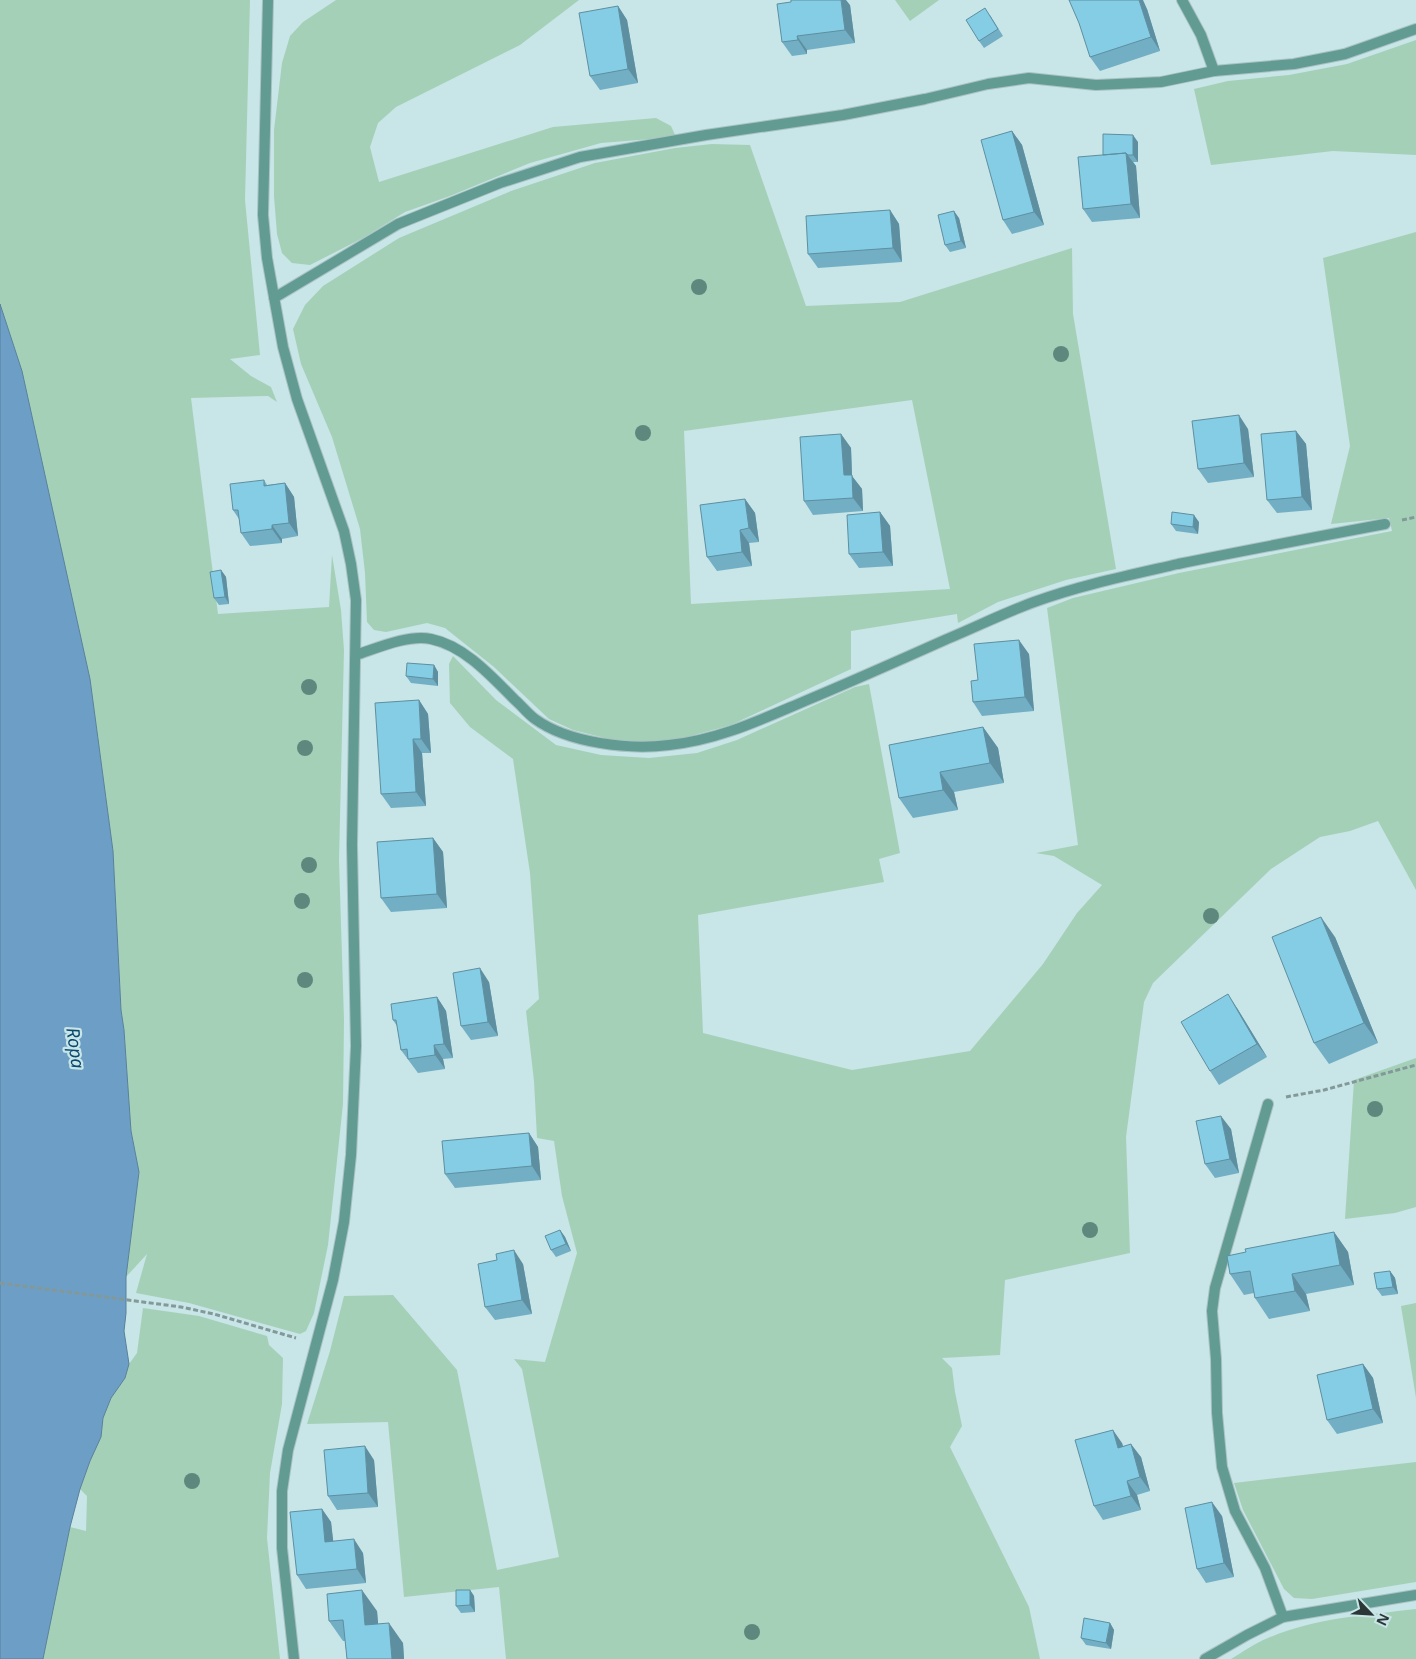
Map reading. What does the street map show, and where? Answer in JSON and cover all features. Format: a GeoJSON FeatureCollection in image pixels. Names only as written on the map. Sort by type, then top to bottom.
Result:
{"type":"FeatureCollection","features":[{"type":"Feature","properties":{"kind":"street"},"geometry":{"type":"LineString","coordinates":[[268,0],[263,215],[268,258],[283,347],[297,399],[344,531],[356,600],[352,845],[356,1046],[352,1155],[344,1222],[333,1280],[288,1450],[282,1491],[282,1548],[294,1659]]}},
{"type":"Feature","properties":{"kind":"street"},"geometry":{"type":"LineString","coordinates":[[1182,0],[1201,35],[1214,71]]}},
{"type":"Feature","properties":{"kind":"street"},"geometry":{"type":"LineString","coordinates":[[274,298],[398,224],[500,183],[580,158],[706,134],[843,115],[988,84],[1030,78],[1096,85],[1161,82],[1214,71],[1302,63],[1345,54],[1416,29]]}},
{"type":"Feature","properties":{"kind":"street"},"geometry":{"type":"LineString","coordinates":[[356,655],[415,638],[431,639],[464,654],[487,672],[535,719],[562,733],[604,744],[632,747],[668,746],[704,740],[738,730],[976,627],[991,618],[1036,601],[1111,579],[1253,548],[1385,524]]}},
{"type":"Feature","properties":{"kind":"street"},"geometry":{"type":"LineString","coordinates":[[1268,1104],[1215,1288],[1212,1311],[1216,1359],[1217,1413],[1222,1467],[1235,1511],[1265,1568],[1283,1617]]}},
{"type":"Feature","properties":{"kind":"street"},"geometry":{"type":"LineString","coordinates":[[1205,1659],[1283,1617],[1416,1595]]}},
{"type":"Feature","properties":{"kind":"path"},"geometry":{"type":"LineString","coordinates":[[1268,1104],[1280,1098],[1324,1090],[1416,1064]]}},
{"type":"Feature","properties":{"kind":"path"},"geometry":{"type":"LineString","coordinates":[[0,1284],[181,1307],[315,1344]]}},
{"type":"Feature","properties":{"kind":"green space"},"geometry":{"type":"Polygon","coordinates":[[[0,0],[250,0],[245,200],[260,355],[230,359],[251,376],[271,387],[277,402],[268,396],[191,398],[218,614],[329,607],[332,555],[341,610],[344,650],[339,860],[344,1020],[343,1104],[328,1245],[314,1313],[306,1331],[300,1334],[189,1303],[136,1293],[147,1254],[126,1277],[139,1172],[131,1131],[121,1010],[113,851],[90,679],[22,371],[0,304],[0,0]]]}},
{"type":"Feature","properties":{"kind":"green space"},"geometry":{"type":"Polygon","coordinates":[[[336,0],[579,0],[520,45],[396,107],[378,123],[370,147],[379,182],[553,127],[656,118],[671,126],[676,137],[601,143],[530,163],[450,196],[405,212],[363,238],[310,265],[292,263],[282,253],[277,234],[274,196],[274,130],[282,63],[290,36],[303,22],[336,0]]]}},
{"type":"Feature","properties":{"kind":"green space"},"geometry":{"type":"Polygon","coordinates":[[[895,0],[939,0],[910,21],[895,0]]]}},
{"type":"Feature","properties":{"kind":"green space"},"geometry":{"type":"Polygon","coordinates":[[[1416,40],[1416,155],[1333,151],[1211,165],[1194,89],[1228,81],[1289,75],[1347,64],[1416,40]]]}},
{"type":"Feature","properties":{"kind":"green space"},"geometry":{"type":"Polygon","coordinates":[[[712,144],[750,145],[806,306],[900,302],[1072,248],[1073,314],[1116,569],[1066,580],[998,602],[958,623],[957,614],[851,631],[851,669],[731,725],[683,738],[651,742],[613,740],[573,730],[549,719],[494,667],[445,628],[427,623],[386,632],[374,630],[367,622],[365,573],[360,529],[332,437],[301,364],[293,329],[305,305],[323,286],[399,238],[511,191],[595,163],[675,148],[712,144]],[[912,400],[684,431],[691,604],[950,589],[912,400]]]}},
{"type":"Feature","properties":{"kind":"green space"},"geometry":{"type":"Polygon","coordinates":[[[1416,232],[1416,890],[1378,821],[1350,831],[1320,837],[1271,869],[1153,983],[1144,1002],[1126,1137],[1130,1253],[1005,1280],[1000,1355],[942,1358],[952,1368],[962,1426],[950,1447],[1029,1607],[1040,1659],[506,1659],[499,1587],[404,1597],[388,1422],[307,1424],[330,1351],[344,1296],[393,1295],[457,1370],[497,1570],[559,1557],[522,1369],[514,1359],[545,1362],[577,1253],[562,1196],[554,1141],[537,1138],[534,1081],[526,1011],[539,999],[530,873],[513,759],[470,727],[450,703],[449,664],[453,656],[496,700],[556,745],[601,755],[649,758],[697,753],[737,740],[855,687],[869,684],[900,853],[879,859],[884,882],[698,915],[703,1033],[852,1070],[970,1051],[1043,964],[1077,913],[1102,885],[1054,856],[1036,853],[1078,845],[1047,608],[1073,598],[1179,573],[1392,531],[1389,518],[1331,524],[1350,446],[1323,258],[1416,232]]]}},
{"type":"Feature","properties":{"kind":"green space"},"geometry":{"type":"Polygon","coordinates":[[[1416,1058],[1416,1207],[1395,1213],[1345,1219],[1354,1080],[1416,1058]]]}},
{"type":"Feature","properties":{"kind":"green space"},"geometry":{"type":"Polygon","coordinates":[[[1416,1303],[1416,1398],[1401,1306],[1416,1303]]]}},
{"type":"Feature","properties":{"kind":"green space"},"geometry":{"type":"Polygon","coordinates":[[[143,1308],[199,1316],[267,1336],[269,1345],[283,1358],[282,1404],[270,1473],[267,1538],[280,1659],[43,1659],[70,1527],[86,1531],[87,1496],[80,1489],[101,1437],[103,1418],[111,1398],[125,1378],[129,1364],[137,1353],[143,1308]]]}},
{"type":"Feature","properties":{"kind":"green space"},"geometry":{"type":"Polygon","coordinates":[[[1416,1462],[1416,1582],[1312,1599],[1294,1598],[1284,1589],[1243,1510],[1234,1483],[1416,1462]]]}},
{"type":"Feature","properties":{"kind":"green space"},"geometry":{"type":"Polygon","coordinates":[[[1416,1609],[1416,1659],[1231,1659],[1263,1640],[1304,1626],[1341,1618],[1416,1609]]]}},
{"type":"Feature","properties":{"kind":"water","name":"Ropa"},"geometry":{"type":"Polygon","coordinates":[[[0,304],[22,371],[90,679],[113,851],[121,1010],[131,1131],[139,1172],[126,1277],[124,1331],[129,1364],[125,1378],[111,1398],[103,1418],[101,1437],[80,1489],[70,1527],[43,1659],[0,1659],[0,304]]]}},
{"type":"Feature","properties":{"kind":"building"},"geometry":{"type":"Polygon","coordinates":[[[791,0],[841,0],[845,30],[797,36],[798,40],[782,42],[777,4],[791,2],[791,0]]]}},
{"type":"Feature","properties":{"kind":"building"},"geometry":{"type":"Polygon","coordinates":[[[1069,0],[1139,0],[1151,37],[1090,57],[1069,0]]]}},
{"type":"Feature","properties":{"kind":"building"},"geometry":{"type":"Polygon","coordinates":[[[618,6],[628,69],[590,76],[579,13],[618,6]]]}},
{"type":"Feature","properties":{"kind":"building"},"geometry":{"type":"Polygon","coordinates":[[[985,8],[998,29],[979,41],[966,20],[985,8]]]}},
{"type":"Feature","properties":{"kind":"building"},"geometry":{"type":"Polygon","coordinates":[[[1012,131],[1034,212],[1003,220],[981,140],[1012,131]]]}},
{"type":"Feature","properties":{"kind":"building"},"geometry":{"type":"Polygon","coordinates":[[[1103,134],[1133,135],[1133,155],[1126,153],[1103,155],[1103,134]]]}},
{"type":"Feature","properties":{"kind":"building"},"geometry":{"type":"Polygon","coordinates":[[[1126,153],[1131,204],[1083,209],[1078,157],[1126,153]]]}},
{"type":"Feature","properties":{"kind":"building"},"geometry":{"type":"Polygon","coordinates":[[[890,210],[893,248],[808,254],[806,216],[890,210]]]}},
{"type":"Feature","properties":{"kind":"building"},"geometry":{"type":"Polygon","coordinates":[[[954,211],[961,241],[945,245],[938,215],[954,211]]]}},
{"type":"Feature","properties":{"kind":"building"},"geometry":{"type":"Polygon","coordinates":[[[1239,415],[1244,463],[1198,469],[1192,421],[1239,415]]]}},
{"type":"Feature","properties":{"kind":"building"},"geometry":{"type":"Polygon","coordinates":[[[1296,431],[1302,497],[1267,500],[1261,434],[1296,431]]]}},
{"type":"Feature","properties":{"kind":"building"},"geometry":{"type":"Polygon","coordinates":[[[841,434],[844,475],[852,475],[853,498],[804,501],[800,437],[841,434]]]}},
{"type":"Feature","properties":{"kind":"building"},"geometry":{"type":"Polygon","coordinates":[[[264,480],[264,486],[285,483],[289,523],[272,525],[272,529],[241,533],[238,510],[233,510],[230,484],[264,480]]]}},
{"type":"Feature","properties":{"kind":"building"},"geometry":{"type":"Polygon","coordinates":[[[745,499],[749,528],[740,530],[742,552],[707,557],[700,505],[745,499]]]}},
{"type":"Feature","properties":{"kind":"building"},"geometry":{"type":"Polygon","coordinates":[[[880,512],[883,552],[849,554],[847,515],[880,512]]]}},
{"type":"Feature","properties":{"kind":"building"},"geometry":{"type":"Polygon","coordinates":[[[1172,512],[1194,515],[1193,527],[1171,524],[1172,512]]]}},
{"type":"Feature","properties":{"kind":"building"},"geometry":{"type":"Polygon","coordinates":[[[221,570],[225,597],[214,598],[210,572],[221,570]]]}},
{"type":"Feature","properties":{"kind":"building"},"geometry":{"type":"Polygon","coordinates":[[[1019,640],[1025,697],[973,702],[971,681],[978,680],[974,644],[1019,640]]]}},
{"type":"Feature","properties":{"kind":"building"},"geometry":{"type":"Polygon","coordinates":[[[407,663],[434,665],[433,679],[406,676],[407,663]]]}},
{"type":"Feature","properties":{"kind":"building"},"geometry":{"type":"Polygon","coordinates":[[[419,700],[421,739],[413,739],[416,792],[381,794],[375,703],[419,700]]]}},
{"type":"Feature","properties":{"kind":"building"},"geometry":{"type":"Polygon","coordinates":[[[983,727],[990,763],[940,772],[943,790],[899,798],[889,745],[983,727]]]}},
{"type":"Feature","properties":{"kind":"building"},"geometry":{"type":"Polygon","coordinates":[[[433,838],[437,894],[381,898],[377,842],[433,838]]]}},
{"type":"Feature","properties":{"kind":"building"},"geometry":{"type":"Polygon","coordinates":[[[1321,917],[1364,1023],[1314,1043],[1272,937],[1321,917]]]}},
{"type":"Feature","properties":{"kind":"building"},"geometry":{"type":"Polygon","coordinates":[[[480,968],[488,1022],[461,1026],[453,973],[480,968]]]}},
{"type":"Feature","properties":{"kind":"building"},"geometry":{"type":"Polygon","coordinates":[[[1228,994],[1257,1044],[1210,1071],[1181,1022],[1228,994]]]}},
{"type":"Feature","properties":{"kind":"building"},"geometry":{"type":"Polygon","coordinates":[[[437,997],[444,1044],[434,1045],[435,1055],[408,1059],[407,1049],[401,1050],[391,1004],[437,997]]]}},
{"type":"Feature","properties":{"kind":"building"},"geometry":{"type":"Polygon","coordinates":[[[1221,1116],[1230,1159],[1205,1164],[1196,1121],[1221,1116]]]}},
{"type":"Feature","properties":{"kind":"building"},"geometry":{"type":"Polygon","coordinates":[[[529,1133],[532,1166],[445,1174],[442,1141],[529,1133]]]}},
{"type":"Feature","properties":{"kind":"building"},"geometry":{"type":"Polygon","coordinates":[[[560,1230],[566,1244],[551,1250],[545,1236],[560,1230]]]}},
{"type":"Feature","properties":{"kind":"building"},"geometry":{"type":"Polygon","coordinates":[[[1334,1232],[1340,1265],[1292,1274],[1295,1291],[1255,1298],[1250,1271],[1230,1274],[1227,1256],[1246,1252],[1245,1249],[1334,1232]]]}},
{"type":"Feature","properties":{"kind":"building"},"geometry":{"type":"Polygon","coordinates":[[[514,1250],[522,1300],[485,1307],[478,1264],[497,1260],[496,1254],[514,1250]]]}},
{"type":"Feature","properties":{"kind":"building"},"geometry":{"type":"Polygon","coordinates":[[[1390,1271],[1393,1287],[1377,1289],[1374,1273],[1390,1271]]]}},
{"type":"Feature","properties":{"kind":"building"},"geometry":{"type":"Polygon","coordinates":[[[1363,1364],[1373,1409],[1327,1420],[1317,1375],[1363,1364]]]}},
{"type":"Feature","properties":{"kind":"building"},"geometry":{"type":"Polygon","coordinates":[[[1113,1430],[1118,1448],[1131,1444],[1140,1477],[1127,1481],[1131,1496],[1094,1506],[1075,1440],[1113,1430]]]}},
{"type":"Feature","properties":{"kind":"building"},"geometry":{"type":"Polygon","coordinates":[[[365,1446],[368,1493],[328,1496],[324,1450],[365,1446]]]}},
{"type":"Feature","properties":{"kind":"building"},"geometry":{"type":"Polygon","coordinates":[[[1212,1502],[1224,1563],[1197,1569],[1185,1508],[1212,1502]]]}},
{"type":"Feature","properties":{"kind":"building"},"geometry":{"type":"Polygon","coordinates":[[[322,1509],[325,1542],[354,1539],[357,1569],[297,1575],[290,1512],[322,1509]]]}},
{"type":"Feature","properties":{"kind":"building"},"geometry":{"type":"Polygon","coordinates":[[[362,1590],[365,1625],[389,1623],[392,1659],[347,1659],[343,1620],[329,1621],[327,1594],[362,1590]]]}},
{"type":"Feature","properties":{"kind":"building"},"geometry":{"type":"Polygon","coordinates":[[[456,1590],[470,1590],[470,1605],[456,1606],[456,1590]]]}},
{"type":"Feature","properties":{"kind":"building"},"geometry":{"type":"Polygon","coordinates":[[[1084,1618],[1110,1623],[1106,1643],[1081,1638],[1084,1618]]]}}]}
